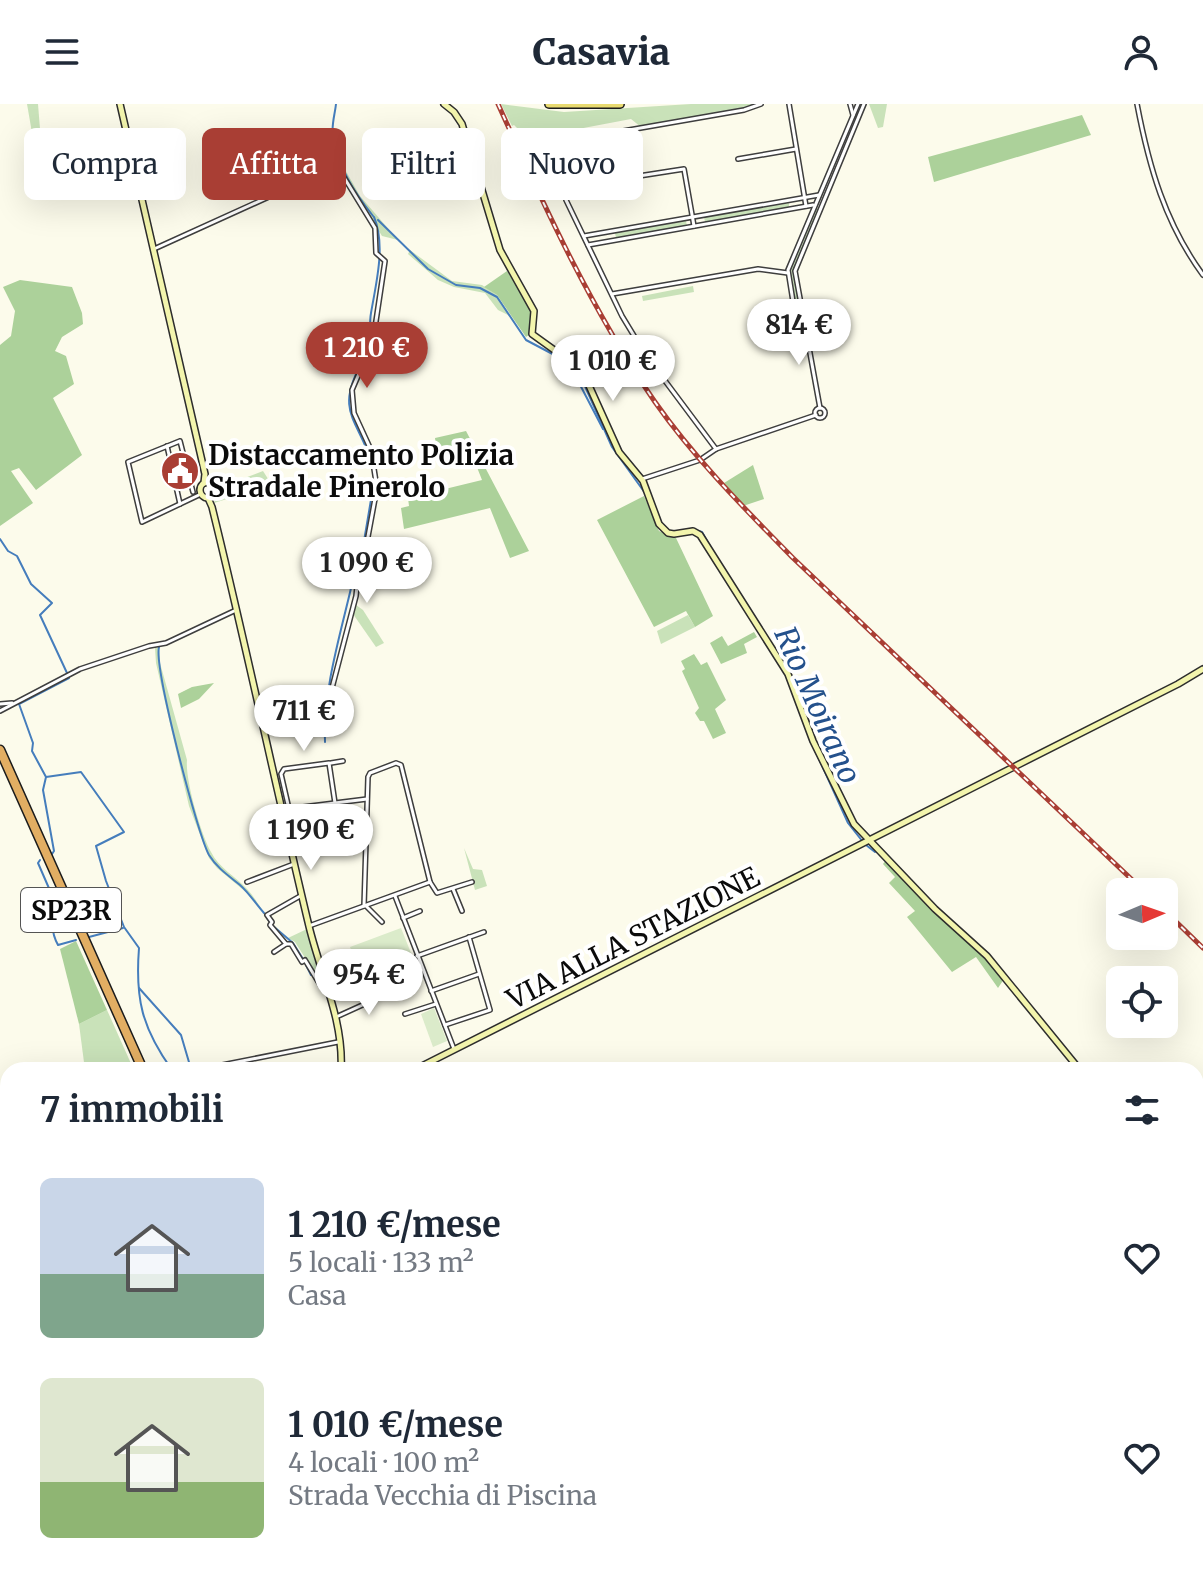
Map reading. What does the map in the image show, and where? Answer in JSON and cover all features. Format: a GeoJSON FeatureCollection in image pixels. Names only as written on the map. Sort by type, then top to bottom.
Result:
{"type":"FeatureCollection","features":[{"type":"Feature","properties":{"kind":"highway","name":"SP23R"},"geometry":{"type":"LineString","coordinates":[[0,750],[137,1062]]}},
{"type":"Feature","properties":{"kind":"highway","name":"SP23R"},"geometry":{"type":"LineString","coordinates":[[0,760],[137,1062]]}},
{"type":"Feature","properties":{"kind":"main road"},"geometry":{"type":"LineString","coordinates":[[549,104],[620,104]]}},
{"type":"Feature","properties":{"kind":"street"},"geometry":{"type":"LineString","coordinates":[[120,104],[207,483],[216,490],[210,497]]}},
{"type":"Feature","properties":{"kind":"street"},"geometry":{"type":"LineString","coordinates":[[444,104],[457,115],[466,134],[480,191],[500,250],[534,311],[532,334],[582,370],[619,452],[642,479],[659,524],[668,533],[693,531],[700,535],[781,662],[798,696],[813,741],[847,812],[869,841],[935,909],[987,956],[1073,1062]]}},
{"type":"Feature","properties":{"kind":"street"},"geometry":{"type":"LineString","coordinates":[[789,104],[805,197],[804,207],[809,219]]}},
{"type":"Feature","properties":{"kind":"street"},"geometry":{"type":"LineString","coordinates":[[850,104],[853,117],[858,122]]}},
{"type":"Feature","properties":{"kind":"street"},"geometry":{"type":"LineString","coordinates":[[804,321],[795,314],[788,273],[858,104]]}},
{"type":"Feature","properties":{"kind":"street"},"geometry":{"type":"LineString","coordinates":[[820,408],[795,271],[864,104]]}},
{"type":"Feature","properties":{"kind":"street"},"geometry":{"type":"LineString","coordinates":[[1137,104],[1147,160],[1186,251],[1203,275]]}},
{"type":"Feature","properties":{"kind":"street"},"geometry":{"type":"LineString","coordinates":[[639,128],[760,106]]}},
{"type":"Feature","properties":{"kind":"street"},"geometry":{"type":"LineString","coordinates":[[738,159],[796,149]]}},
{"type":"Feature","properties":{"kind":"street"},"geometry":{"type":"LineString","coordinates":[[154,249],[338,166],[375,228],[378,254],[385,261],[373,341],[352,390],[354,413],[371,450],[377,488],[356,596],[332,688],[286,696],[258,706]]}},
{"type":"Feature","properties":{"kind":"street"},"geometry":{"type":"LineString","coordinates":[[643,175],[684,169],[694,226]]}},
{"type":"Feature","properties":{"kind":"street"},"geometry":{"type":"LineString","coordinates":[[584,236],[819,195]]}},
{"type":"Feature","properties":{"kind":"street"},"geometry":{"type":"LineString","coordinates":[[566,200],[645,354],[716,449]]}},
{"type":"Feature","properties":{"kind":"street"},"geometry":{"type":"LineString","coordinates":[[588,245],[824,203]]}},
{"type":"Feature","properties":{"kind":"street"},"geometry":{"type":"LineString","coordinates":[[601,233],[603,242]]}},
{"type":"Feature","properties":{"kind":"street"},"geometry":{"type":"LineString","coordinates":[[612,294],[758,269],[788,273]]}},
{"type":"Feature","properties":{"kind":"street"},"geometry":{"type":"LineString","coordinates":[[642,479],[700,460],[716,449],[816,415],[825,415],[825,410],[820,408]]}},
{"type":"Feature","properties":{"kind":"street"},"geometry":{"type":"LineString","coordinates":[[816,415],[816,410],[820,408]]}},
{"type":"Feature","properties":{"kind":"street"},"geometry":{"type":"LineString","coordinates":[[193,492],[181,442],[128,462],[142,522],[201,494],[210,497]]}},
{"type":"Feature","properties":{"kind":"street"},"geometry":{"type":"LineString","coordinates":[[167,446],[180,504]]}},
{"type":"Feature","properties":{"kind":"street"},"geometry":{"type":"LineString","coordinates":[[201,494],[200,489],[207,483]]}},
{"type":"Feature","properties":{"kind":"street"},"geometry":{"type":"LineString","coordinates":[[210,497],[285,810]]}},
{"type":"Feature","properties":{"kind":"street"},"geometry":{"type":"LineString","coordinates":[[0,711],[80,669],[166,643],[237,610]]}},
{"type":"Feature","properties":{"kind":"street","name":"VIA ALLA STAZIONE"},"geometry":{"type":"LineString","coordinates":[[430,1062],[1203,669]]}},
{"type":"Feature","properties":{"kind":"street"},"geometry":{"type":"LineString","coordinates":[[0,704],[12,703]]}},
{"type":"Feature","properties":{"kind":"street"},"geometry":{"type":"LineString","coordinates":[[341,1062],[336,1017],[294,864],[281,774],[284,769],[343,761]]}},
{"type":"Feature","properties":{"kind":"street"},"geometry":{"type":"LineString","coordinates":[[329,763],[335,803]]}},
{"type":"Feature","properties":{"kind":"street"},"geometry":{"type":"LineString","coordinates":[[382,922],[365,906],[370,773],[396,763],[401,765],[435,893],[472,882]]}},
{"type":"Feature","properties":{"kind":"street"},"geometry":{"type":"LineString","coordinates":[[285,810],[367,799]]}},
{"type":"Feature","properties":{"kind":"street"},"geometry":{"type":"LineString","coordinates":[[247,882],[294,864]]}},
{"type":"Feature","properties":{"kind":"street"},"geometry":{"type":"LineString","coordinates":[[309,926],[430,882]]}},
{"type":"Feature","properties":{"kind":"street"},"geometry":{"type":"LineString","coordinates":[[453,888],[462,911]]}},
{"type":"Feature","properties":{"kind":"street"},"geometry":{"type":"LineString","coordinates":[[302,895],[267,915],[272,922],[270,925],[286,944],[291,944],[322,988],[326,988]]}},
{"type":"Feature","properties":{"kind":"street"},"geometry":{"type":"LineString","coordinates":[[395,896],[455,1050]]}},
{"type":"Feature","properties":{"kind":"street"},"geometry":{"type":"LineString","coordinates":[[403,918],[420,911]]}},
{"type":"Feature","properties":{"kind":"street"},"geometry":{"type":"LineString","coordinates":[[417,956],[484,932]]}},
{"type":"Feature","properties":{"kind":"street"},"geometry":{"type":"LineString","coordinates":[[445,1025],[490,1010],[469,937]]}},
{"type":"Feature","properties":{"kind":"street"},"geometry":{"type":"LineString","coordinates":[[274,952],[286,944]]}},
{"type":"Feature","properties":{"kind":"street"},"geometry":{"type":"LineString","coordinates":[[431,991],[479,974]]}},
{"type":"Feature","properties":{"kind":"street"},"geometry":{"type":"LineString","coordinates":[[336,1017],[391,992]]}},
{"type":"Feature","properties":{"kind":"street"},"geometry":{"type":"LineString","coordinates":[[405,1014],[436,1004]]}},
{"type":"Feature","properties":{"kind":"street"},"geometry":{"type":"LineString","coordinates":[[237,1062],[341,1041]]}},
{"type":"Feature","properties":{"kind":"green space"},"geometry":{"type":"Polygon","coordinates":[[[27,104],[38,104],[40,128],[31,128],[27,104]]]}},
{"type":"Feature","properties":{"kind":"green space"},"geometry":{"type":"Polygon","coordinates":[[[501,104],[564,112],[691,104],[757,104],[641,127],[631,119],[583,128],[512,126],[501,104]]]}},
{"type":"Feature","properties":{"kind":"green space"},"geometry":{"type":"Polygon","coordinates":[[[869,104],[887,104],[883,127],[878,128],[869,104]]]}},
{"type":"Feature","properties":{"kind":"green space"},"geometry":{"type":"Polygon","coordinates":[[[1082,115],[1091,135],[934,182],[928,157],[1082,115]]]}},
{"type":"Feature","properties":{"kind":"green space"},"geometry":{"type":"Polygon","coordinates":[[[346,171],[362,200],[398,240],[382,236],[346,178],[346,171]]]}},
{"type":"Feature","properties":{"kind":"green space"},"geometry":{"type":"Polygon","coordinates":[[[789,203],[789,208],[705,222],[704,217],[789,203]]]}},
{"type":"Feature","properties":{"kind":"green space"},"geometry":{"type":"Polygon","coordinates":[[[817,208],[820,210],[794,273],[799,305],[796,305],[791,270],[817,208]]]}},
{"type":"Feature","properties":{"kind":"green space"},"geometry":{"type":"Polygon","coordinates":[[[686,221],[687,226],[616,238],[615,233],[686,221]]]}},
{"type":"Feature","properties":{"kind":"green space"},"geometry":{"type":"Polygon","coordinates":[[[410,250],[452,281],[482,285],[497,295],[510,316],[498,310],[485,293],[454,287],[438,280],[408,254],[410,250]]]}},
{"type":"Feature","properties":{"kind":"green space"},"geometry":{"type":"Polygon","coordinates":[[[507,271],[533,310],[530,334],[526,337],[497,295],[484,287],[507,271]]]}},
{"type":"Feature","properties":{"kind":"green space"},"geometry":{"type":"Polygon","coordinates":[[[20,280],[72,287],[82,313],[83,324],[62,337],[55,351],[66,356],[74,384],[53,398],[82,455],[36,490],[19,468],[11,471],[33,503],[0,526],[0,345],[11,336],[15,311],[3,287],[20,280]]]}},
{"type":"Feature","properties":{"kind":"green space"},"geometry":{"type":"Polygon","coordinates":[[[693,286],[694,292],[643,301],[642,296],[693,286]]]}},
{"type":"Feature","properties":{"kind":"green space"},"geometry":{"type":"Polygon","coordinates":[[[466,431],[529,551],[510,558],[490,508],[404,529],[401,508],[409,506],[408,498],[482,480],[469,447],[437,454],[435,438],[466,431]]]}},
{"type":"Feature","properties":{"kind":"green space"},"geometry":{"type":"Polygon","coordinates":[[[753,465],[764,499],[743,506],[724,483],[753,465]]]}},
{"type":"Feature","properties":{"kind":"green space"},"geometry":{"type":"Polygon","coordinates":[[[263,471],[272,485],[214,503],[218,488],[263,471]]]}},
{"type":"Feature","properties":{"kind":"green space"},"geometry":{"type":"Polygon","coordinates":[[[644,496],[659,531],[676,538],[713,616],[695,627],[686,611],[654,627],[597,520],[644,496]]]}},
{"type":"Feature","properties":{"kind":"green space"},"geometry":{"type":"Polygon","coordinates":[[[379,539],[382,555],[395,551],[399,571],[375,577],[364,560],[368,543],[379,539]]]}},
{"type":"Feature","properties":{"kind":"green space"},"geometry":{"type":"Polygon","coordinates":[[[356,605],[363,610],[384,643],[376,647],[353,614],[356,605]]]}},
{"type":"Feature","properties":{"kind":"green space"},"geometry":{"type":"Polygon","coordinates":[[[688,615],[695,627],[661,644],[657,631],[688,615]]]}},
{"type":"Feature","properties":{"kind":"green space"},"geometry":{"type":"Polygon","coordinates":[[[754,632],[757,637],[744,644],[747,653],[721,664],[710,643],[722,636],[728,646],[754,632]]]}},
{"type":"Feature","properties":{"kind":"green space"},"geometry":{"type":"Polygon","coordinates":[[[159,647],[160,663],[187,760],[191,793],[207,844],[218,863],[250,892],[265,914],[209,858],[189,806],[156,663],[155,648],[159,647]]]}},
{"type":"Feature","properties":{"kind":"green space"},"geometry":{"type":"Polygon","coordinates":[[[694,654],[701,665],[707,662],[726,700],[715,709],[726,733],[713,739],[704,721],[700,721],[695,713],[699,708],[682,671],[685,669],[681,661],[694,654]]]}},
{"type":"Feature","properties":{"kind":"green space"},"geometry":{"type":"Polygon","coordinates":[[[214,683],[199,699],[181,708],[178,694],[192,687],[214,683]]]}},
{"type":"Feature","properties":{"kind":"green space"},"geometry":{"type":"Polygon","coordinates":[[[310,809],[312,827],[290,830],[288,816],[292,812],[310,809]]]}},
{"type":"Feature","properties":{"kind":"green space"},"geometry":{"type":"Polygon","coordinates":[[[464,848],[473,869],[482,870],[487,886],[475,890],[464,848]]]}},
{"type":"Feature","properties":{"kind":"green space"},"geometry":{"type":"Polygon","coordinates":[[[886,860],[984,953],[1004,979],[998,988],[976,957],[952,972],[907,917],[915,911],[889,883],[895,877],[883,864],[886,860]]]}},
{"type":"Feature","properties":{"kind":"green space"},"geometry":{"type":"Polygon","coordinates":[[[401,928],[411,953],[360,972],[350,947],[401,928]]]}},
{"type":"Feature","properties":{"kind":"green space"},"geometry":{"type":"Polygon","coordinates":[[[307,929],[323,986],[295,942],[288,938],[307,929]]]}},
{"type":"Feature","properties":{"kind":"green space"},"geometry":{"type":"Polygon","coordinates":[[[76,941],[107,1010],[79,1024],[60,949],[76,941]]]}},
{"type":"Feature","properties":{"kind":"green space"},"geometry":{"type":"Polygon","coordinates":[[[434,1008],[447,1041],[433,1047],[421,1014],[434,1008]]]}},
{"type":"Feature","properties":{"kind":"green space"},"geometry":{"type":"Polygon","coordinates":[[[107,1010],[130,1062],[84,1062],[79,1024],[107,1010]]]}},
{"type":"Feature","properties":{"kind":"waterway","name":"Rio Moirano"},"geometry":{"type":"LineString","coordinates":[[336,104],[333,132],[338,158],[353,188],[373,216]]}},
{"type":"Feature","properties":{"kind":"waterway"},"geometry":{"type":"LineString","coordinates":[[369,346],[380,252],[374,217]]}},
{"type":"Feature","properties":{"kind":"waterway","name":"Rio Moirano"},"geometry":{"type":"LineString","coordinates":[[378,220],[428,269],[456,285],[480,288],[497,297],[526,340],[562,359],[580,375],[612,447],[645,493]]}},
{"type":"Feature","properties":{"kind":"waterway","name":"Rio Moirano"},"geometry":{"type":"LineString","coordinates":[[566,365],[577,379],[603,429]]}},
{"type":"Feature","properties":{"kind":"waterway"},"geometry":{"type":"LineString","coordinates":[[360,366],[353,381],[349,405],[371,460]]}},
{"type":"Feature","properties":{"kind":"waterway"},"geometry":{"type":"LineString","coordinates":[[325,742],[331,676],[356,566],[362,553],[374,482]]}},
{"type":"Feature","properties":{"kind":"waterway","name":"Rio Moirano"},"geometry":{"type":"LineString","coordinates":[[692,529],[702,532],[711,548]]}},
{"type":"Feature","properties":{"kind":"waterway"},"geometry":{"type":"LineString","coordinates":[[0,539],[8,551],[17,556],[31,584],[52,603],[40,615],[67,673]]}},
{"type":"Feature","properties":{"kind":"waterway"},"geometry":{"type":"LineString","coordinates":[[159,647],[169,716],[203,841],[216,864],[243,888],[264,913]]}},
{"type":"Feature","properties":{"kind":"waterway","name":"Rio Moirano"},"geometry":{"type":"LineString","coordinates":[[781,659],[788,670]]}},
{"type":"Feature","properties":{"kind":"waterway"},"geometry":{"type":"LineString","coordinates":[[52,854],[43,790],[46,777],[32,751],[33,743],[19,704],[69,678]]}},
{"type":"Feature","properties":{"kind":"waterway","name":"Rio Moirano"},"geometry":{"type":"LineString","coordinates":[[793,679],[798,696]]}},
{"type":"Feature","properties":{"kind":"waterway","name":"Rio Moirano"},"geometry":{"type":"LineString","coordinates":[[810,739],[848,823],[863,842]]}},
{"type":"Feature","properties":{"kind":"waterway"},"geometry":{"type":"LineString","coordinates":[[46,777],[81,772],[124,832],[96,846],[124,927],[139,948],[138,983],[143,1012],[167,1062]]}},
{"type":"Feature","properties":{"kind":"waterway","name":"Rio Moirano"},"geometry":{"type":"LineString","coordinates":[[866,845],[875,852]]}},
{"type":"Feature","properties":{"kind":"waterway"},"geometry":{"type":"LineString","coordinates":[[40,860],[38,863],[58,909],[53,927],[58,945],[76,940]]}},
{"type":"Feature","properties":{"kind":"waterway"},"geometry":{"type":"LineString","coordinates":[[267,918],[270,922]]}},
{"type":"Feature","properties":{"kind":"waterway"},"geometry":{"type":"LineString","coordinates":[[273,926],[293,943],[303,959]]}},
{"type":"Feature","properties":{"kind":"waterway"},"geometry":{"type":"LineString","coordinates":[[89,937],[123,928]]}},
{"type":"Feature","properties":{"kind":"waterway"},"geometry":{"type":"LineString","coordinates":[[306,965],[311,975]]}},
{"type":"Feature","properties":{"kind":"waterway"},"geometry":{"type":"LineString","coordinates":[[139,988],[181,1035],[189,1062]]}},
{"type":"Feature","properties":{"kind":"railway"},"geometry":{"type":"LineString","coordinates":[[498,104],[589,294],[655,402],[687,443],[793,558],[1130,878]]}},
{"type":"Feature","properties":{"kind":"railway"},"geometry":{"type":"LineString","coordinates":[[1178,924],[1203,948]]}},
{"type":"Feature","properties":{"kind":"place","name":"Distaccamento Polizia Stradale Pinerolo"},"geometry":{"type":"Point","coordinates":[180,471]}}]}
